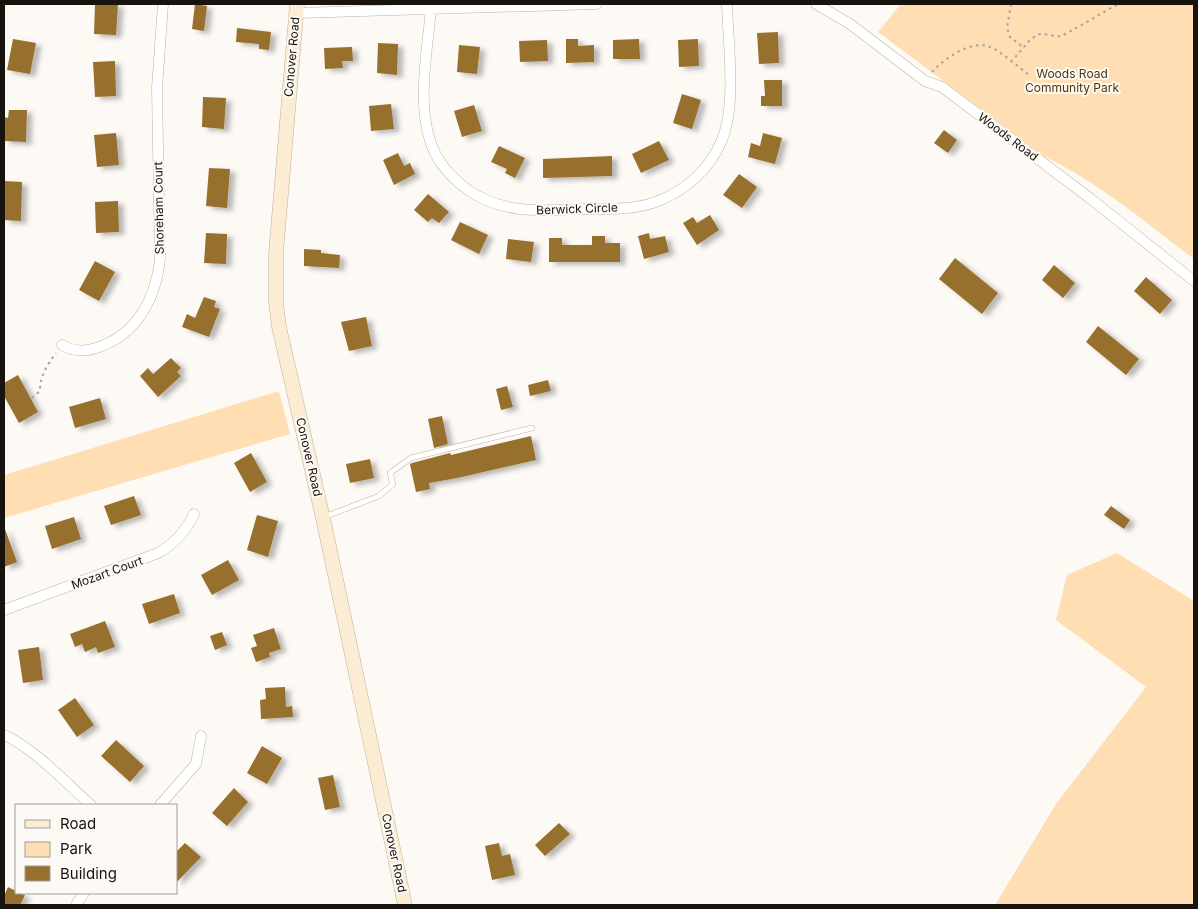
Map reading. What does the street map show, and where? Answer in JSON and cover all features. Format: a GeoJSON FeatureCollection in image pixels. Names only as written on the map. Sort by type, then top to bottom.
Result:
{"type":"FeatureCollection","features":[{"type":"Feature","properties":{"kind":"street","name":"Shoreham Court"},"geometry":{"type":"LineString","coordinates":[[62,345],[78,352],[86,351],[108,344],[118,338],[133,326],[142,314],[155,287],[160,259],[156,88],[162,4]]}},
{"type":"Feature","properties":{"kind":"street"},"geometry":{"type":"LineString","coordinates":[[297,8],[431,9],[597,4]]}},
{"type":"Feature","properties":{"kind":"street","name":"Berwick Circle"},"geometry":{"type":"LineString","coordinates":[[431,9],[423,106],[425,122],[437,157],[446,171],[458,183],[473,193],[508,208],[530,210],[637,207],[674,194],[702,171],[722,142],[727,123],[730,95],[727,4]]}},
{"type":"Feature","properties":{"kind":"street","name":"Woods Road"},"geometry":{"type":"LineString","coordinates":[[816,4],[850,24],[925,81],[942,87],[1091,199],[1194,281]]}},
{"type":"Feature","properties":{"kind":"street","name":"Conover Road"},"geometry":{"type":"LineString","coordinates":[[297,8],[276,253],[276,302],[279,327],[323,518],[405,905]]}},
{"type":"Feature","properties":{"kind":"street","name":"Mozart Court"},"geometry":{"type":"LineString","coordinates":[[4,610],[158,554],[175,541],[189,525],[194,514]]}},
{"type":"Feature","properties":{"kind":"street"},"geometry":{"type":"LineString","coordinates":[[4,736],[13,739],[29,751],[90,804]]}},
{"type":"Feature","properties":{"kind":"street"},"geometry":{"type":"LineString","coordinates":[[161,804],[196,764],[201,736]]}},
{"type":"Feature","properties":{"kind":"street"},"geometry":{"type":"LineString","coordinates":[[76,905],[83,894]]}},
{"type":"Feature","properties":{"kind":"lane"},"geometry":{"type":"LineString","coordinates":[[323,518],[378,496],[392,484],[390,473],[411,458],[532,428]]}},
{"type":"Feature","properties":{"kind":"path"},"geometry":{"type":"LineString","coordinates":[[1011,4],[1007,28],[1010,37],[1024,48]]}},
{"type":"Feature","properties":{"kind":"path"},"geometry":{"type":"LineString","coordinates":[[1011,62],[1034,36],[1041,34],[1054,37],[1062,36],[1118,4]]}},
{"type":"Feature","properties":{"kind":"path"},"geometry":{"type":"LineString","coordinates":[[925,81],[945,61],[968,48],[982,46],[990,47],[1028,74]]}},
{"type":"Feature","properties":{"kind":"path"},"geometry":{"type":"LineString","coordinates":[[32,398],[40,392],[41,377],[45,368],[62,345]]}},
{"type":"Feature","properties":{"kind":"green space","name":"Woods Road Community Park"},"geometry":{"type":"Polygon","coordinates":[[[901,4],[1194,4],[1194,259],[1104,191],[1045,157],[878,32],[901,4]]]}},
{"type":"Feature","properties":{"kind":"green space"},"geometry":{"type":"Polygon","coordinates":[[[279,391],[290,434],[4,518],[4,475],[279,391]]]}},
{"type":"Feature","properties":{"kind":"green space"},"geometry":{"type":"Polygon","coordinates":[[[1117,553],[1194,601],[1194,905],[995,905],[1056,804],[1146,687],[1056,620],[1067,575],[1117,553]]]}},
{"type":"Feature","properties":{"kind":"building"},"geometry":{"type":"Polygon","coordinates":[[[95,4],[118,4],[116,35],[94,34],[95,4]]]}},
{"type":"Feature","properties":{"kind":"building"},"geometry":{"type":"Polygon","coordinates":[[[195,4],[207,6],[204,31],[192,29],[195,4]]]}},
{"type":"Feature","properties":{"kind":"building"},"geometry":{"type":"Polygon","coordinates":[[[237,28],[271,32],[269,50],[259,49],[259,44],[236,42],[237,28]]]}},
{"type":"Feature","properties":{"kind":"building"},"geometry":{"type":"Polygon","coordinates":[[[778,32],[779,63],[759,64],[757,33],[778,32]]]}},
{"type":"Feature","properties":{"kind":"building"},"geometry":{"type":"Polygon","coordinates":[[[13,39],[36,43],[30,74],[7,70],[13,39]]]}},
{"type":"Feature","properties":{"kind":"building"},"geometry":{"type":"Polygon","coordinates":[[[566,39],[578,39],[578,46],[594,45],[594,62],[566,63],[566,39]]]}},
{"type":"Feature","properties":{"kind":"building"},"geometry":{"type":"Polygon","coordinates":[[[639,39],[640,59],[613,59],[613,40],[639,39]]]}},
{"type":"Feature","properties":{"kind":"building"},"geometry":{"type":"Polygon","coordinates":[[[698,39],[699,66],[679,67],[678,40],[698,39]]]}},
{"type":"Feature","properties":{"kind":"building"},"geometry":{"type":"Polygon","coordinates":[[[547,40],[548,61],[520,62],[519,41],[547,40]]]}},
{"type":"Feature","properties":{"kind":"building"},"geometry":{"type":"Polygon","coordinates":[[[378,43],[398,44],[397,75],[377,73],[378,43]]]}},
{"type":"Feature","properties":{"kind":"building"},"geometry":{"type":"Polygon","coordinates":[[[459,45],[480,47],[477,74],[457,72],[459,45]]]}},
{"type":"Feature","properties":{"kind":"building"},"geometry":{"type":"Polygon","coordinates":[[[352,47],[353,61],[342,61],[343,68],[325,69],[324,48],[352,47]]]}},
{"type":"Feature","properties":{"kind":"building"},"geometry":{"type":"Polygon","coordinates":[[[115,61],[116,96],[95,97],[93,62],[115,61]]]}},
{"type":"Feature","properties":{"kind":"building"},"geometry":{"type":"Polygon","coordinates":[[[764,80],[782,80],[782,106],[761,106],[761,96],[765,96],[764,80]]]}},
{"type":"Feature","properties":{"kind":"building"},"geometry":{"type":"Polygon","coordinates":[[[682,94],[701,100],[692,129],[673,123],[682,94]]]}},
{"type":"Feature","properties":{"kind":"building"},"geometry":{"type":"Polygon","coordinates":[[[203,97],[226,98],[224,129],[202,127],[203,97]]]}},
{"type":"Feature","properties":{"kind":"building"},"geometry":{"type":"Polygon","coordinates":[[[391,104],[394,129],[371,131],[369,106],[391,104]]]}},
{"type":"Feature","properties":{"kind":"building"},"geometry":{"type":"Polygon","coordinates":[[[474,105],[482,131],[462,137],[454,111],[474,105]]]}},
{"type":"Feature","properties":{"kind":"building"},"geometry":{"type":"Polygon","coordinates":[[[9,110],[27,110],[26,142],[4,141],[4,117],[8,118],[9,110]]]}},
{"type":"Feature","properties":{"kind":"building"},"geometry":{"type":"Polygon","coordinates":[[[944,130],[957,140],[948,153],[934,143],[944,130]]]}},
{"type":"Feature","properties":{"kind":"building"},"geometry":{"type":"Polygon","coordinates":[[[116,133],[119,165],[97,167],[94,135],[116,133]]]}},
{"type":"Feature","properties":{"kind":"building"},"geometry":{"type":"Polygon","coordinates":[[[763,133],[782,138],[775,164],[748,157],[751,143],[760,146],[763,133]]]}},
{"type":"Feature","properties":{"kind":"building"},"geometry":{"type":"Polygon","coordinates":[[[659,141],[669,160],[641,173],[632,154],[659,141]]]}},
{"type":"Feature","properties":{"kind":"building"},"geometry":{"type":"Polygon","coordinates":[[[499,146],[525,158],[515,178],[505,173],[507,169],[491,162],[499,146]]]}},
{"type":"Feature","properties":{"kind":"building"},"geometry":{"type":"Polygon","coordinates":[[[398,153],[404,166],[410,163],[415,174],[394,185],[383,160],[398,153]]]}},
{"type":"Feature","properties":{"kind":"building"},"geometry":{"type":"Polygon","coordinates":[[[612,156],[612,176],[543,178],[543,159],[612,156]]]}},
{"type":"Feature","properties":{"kind":"building"},"geometry":{"type":"Polygon","coordinates":[[[209,168],[230,169],[227,208],[206,206],[209,168]]]}},
{"type":"Feature","properties":{"kind":"building"},"geometry":{"type":"Polygon","coordinates":[[[739,174],[757,187],[742,208],[723,195],[739,174]]]}},
{"type":"Feature","properties":{"kind":"building"},"geometry":{"type":"Polygon","coordinates":[[[4,181],[22,182],[21,221],[4,220],[4,181]]]}},
{"type":"Feature","properties":{"kind":"building"},"geometry":{"type":"Polygon","coordinates":[[[428,194],[449,212],[439,223],[432,218],[428,222],[414,210],[428,194]]]}},
{"type":"Feature","properties":{"kind":"building"},"geometry":{"type":"Polygon","coordinates":[[[118,201],[119,232],[96,233],[95,202],[118,201]]]}},
{"type":"Feature","properties":{"kind":"building"},"geometry":{"type":"Polygon","coordinates":[[[710,215],[719,230],[697,245],[683,223],[693,217],[697,223],[710,215]]]}},
{"type":"Feature","properties":{"kind":"building"},"geometry":{"type":"Polygon","coordinates":[[[460,222],[488,235],[479,254],[451,240],[460,222]]]}},
{"type":"Feature","properties":{"kind":"building"},"geometry":{"type":"Polygon","coordinates":[[[206,233],[227,234],[226,264],[204,263],[206,233]]]}},
{"type":"Feature","properties":{"kind":"building"},"geometry":{"type":"Polygon","coordinates":[[[649,233],[650,239],[665,236],[669,252],[644,259],[638,236],[649,233]]]}},
{"type":"Feature","properties":{"kind":"building"},"geometry":{"type":"Polygon","coordinates":[[[592,236],[605,236],[605,243],[620,243],[620,262],[549,262],[549,238],[562,238],[562,245],[592,245],[592,236]]]}},
{"type":"Feature","properties":{"kind":"building"},"geometry":{"type":"Polygon","coordinates":[[[508,239],[534,242],[531,262],[506,259],[508,239]]]}},
{"type":"Feature","properties":{"kind":"building"},"geometry":{"type":"Polygon","coordinates":[[[304,249],[321,250],[321,253],[340,255],[339,268],[304,266],[304,249]]]}},
{"type":"Feature","properties":{"kind":"building"},"geometry":{"type":"Polygon","coordinates":[[[955,258],[998,293],[982,314],[939,279],[955,258]]]}},
{"type":"Feature","properties":{"kind":"building"},"geometry":{"type":"Polygon","coordinates":[[[95,261],[115,272],[99,301],[79,290],[95,261]]]}},
{"type":"Feature","properties":{"kind":"building"},"geometry":{"type":"Polygon","coordinates":[[[1054,265],[1075,283],[1063,298],[1042,280],[1054,265]]]}},
{"type":"Feature","properties":{"kind":"building"},"geometry":{"type":"Polygon","coordinates":[[[1146,277],[1172,300],[1160,314],[1134,291],[1146,277]]]}},
{"type":"Feature","properties":{"kind":"building"},"geometry":{"type":"Polygon","coordinates":[[[204,297],[216,301],[214,307],[220,309],[209,337],[182,327],[187,314],[195,318],[204,297]]]}},
{"type":"Feature","properties":{"kind":"building"},"geometry":{"type":"Polygon","coordinates":[[[366,317],[372,346],[349,351],[341,322],[366,317]]]}},
{"type":"Feature","properties":{"kind":"building"},"geometry":{"type":"Polygon","coordinates":[[[1098,326],[1139,359],[1126,375],[1086,342],[1098,326]]]}},
{"type":"Feature","properties":{"kind":"building"},"geometry":{"type":"Polygon","coordinates":[[[171,358],[181,368],[177,372],[181,376],[158,397],[140,376],[148,368],[153,374],[171,358]]]}},
{"type":"Feature","properties":{"kind":"building"},"geometry":{"type":"Polygon","coordinates":[[[18,375],[38,412],[19,423],[4,396],[4,383],[18,375]]]}},
{"type":"Feature","properties":{"kind":"building"},"geometry":{"type":"Polygon","coordinates":[[[548,380],[551,391],[530,396],[528,385],[548,380]]]}},
{"type":"Feature","properties":{"kind":"building"},"geometry":{"type":"Polygon","coordinates":[[[507,386],[513,407],[501,410],[496,389],[507,386]]]}},
{"type":"Feature","properties":{"kind":"building"},"geometry":{"type":"Polygon","coordinates":[[[100,398],[106,419],[75,428],[69,407],[100,398]]]}},
{"type":"Feature","properties":{"kind":"building"},"geometry":{"type":"Polygon","coordinates":[[[442,416],[448,444],[434,448],[428,419],[442,416]]]}},
{"type":"Feature","properties":{"kind":"building"},"geometry":{"type":"Polygon","coordinates":[[[531,436],[536,460],[429,483],[430,489],[416,492],[410,464],[412,463],[531,436]]]}},
{"type":"Feature","properties":{"kind":"building"},"geometry":{"type":"Polygon","coordinates":[[[251,453],[267,482],[250,492],[234,463],[251,453]]]}},
{"type":"Feature","properties":{"kind":"building"},"geometry":{"type":"Polygon","coordinates":[[[370,459],[374,478],[350,483],[346,464],[370,459]]]}},
{"type":"Feature","properties":{"kind":"building"},"geometry":{"type":"Polygon","coordinates":[[[134,496],[141,515],[111,525],[104,506],[134,496]]]}},
{"type":"Feature","properties":{"kind":"building"},"geometry":{"type":"Polygon","coordinates":[[[1111,506],[1130,520],[1124,529],[1104,515],[1111,506]]]}},
{"type":"Feature","properties":{"kind":"building"},"geometry":{"type":"Polygon","coordinates":[[[257,515],[278,521],[268,557],[247,550],[257,515]]]}},
{"type":"Feature","properties":{"kind":"building"},"geometry":{"type":"Polygon","coordinates":[[[74,517],[81,539],[52,549],[45,526],[74,517]]]}},
{"type":"Feature","properties":{"kind":"building"},"geometry":{"type":"Polygon","coordinates":[[[4,530],[17,562],[4,567],[4,530]]]}},
{"type":"Feature","properties":{"kind":"building"},"geometry":{"type":"Polygon","coordinates":[[[228,560],[239,580],[212,595],[201,575],[228,560]]]}},
{"type":"Feature","properties":{"kind":"building"},"geometry":{"type":"Polygon","coordinates":[[[174,594],[180,613],[149,624],[142,604],[174,594]]]}},
{"type":"Feature","properties":{"kind":"building"},"geometry":{"type":"Polygon","coordinates":[[[105,621],[115,647],[98,653],[96,647],[85,652],[82,644],[75,647],[70,634],[105,621]]]}},
{"type":"Feature","properties":{"kind":"building"},"geometry":{"type":"Polygon","coordinates":[[[274,628],[281,649],[269,653],[270,657],[256,662],[251,648],[257,646],[253,635],[274,628]]]}},
{"type":"Feature","properties":{"kind":"building"},"geometry":{"type":"Polygon","coordinates":[[[222,632],[227,645],[215,650],[210,636],[222,632]]]}},
{"type":"Feature","properties":{"kind":"building"},"geometry":{"type":"Polygon","coordinates":[[[39,647],[43,680],[23,683],[18,650],[39,647]]]}},
{"type":"Feature","properties":{"kind":"building"},"geometry":{"type":"Polygon","coordinates":[[[285,687],[286,707],[292,706],[293,717],[261,719],[260,700],[266,699],[265,688],[285,687]]]}},
{"type":"Feature","properties":{"kind":"building"},"geometry":{"type":"Polygon","coordinates":[[[75,698],[94,725],[77,737],[58,710],[75,698]]]}},
{"type":"Feature","properties":{"kind":"building"},"geometry":{"type":"Polygon","coordinates":[[[116,740],[144,766],[130,782],[101,756],[116,740]]]}},
{"type":"Feature","properties":{"kind":"building"},"geometry":{"type":"Polygon","coordinates":[[[262,746],[282,758],[267,784],[247,773],[262,746]]]}},
{"type":"Feature","properties":{"kind":"building"},"geometry":{"type":"Polygon","coordinates":[[[333,775],[340,807],[325,810],[318,778],[333,775]]]}},
{"type":"Feature","properties":{"kind":"building"},"geometry":{"type":"Polygon","coordinates":[[[234,788],[248,802],[227,826],[212,813],[234,788]]]}},
{"type":"Feature","properties":{"kind":"building"},"geometry":{"type":"Polygon","coordinates":[[[559,823],[570,834],[545,856],[535,845],[559,823]]]}},
{"type":"Feature","properties":{"kind":"building"},"geometry":{"type":"Polygon","coordinates":[[[185,843],[201,857],[178,881],[178,850],[185,843]]]}},
{"type":"Feature","properties":{"kind":"building"},"geometry":{"type":"Polygon","coordinates":[[[499,843],[502,856],[510,854],[515,875],[492,880],[485,846],[499,843]]]}},
{"type":"Feature","properties":{"kind":"building"},"geometry":{"type":"Polygon","coordinates":[[[8,887],[15,890],[15,894],[25,895],[20,905],[4,905],[4,896],[8,887]]]}}]}
